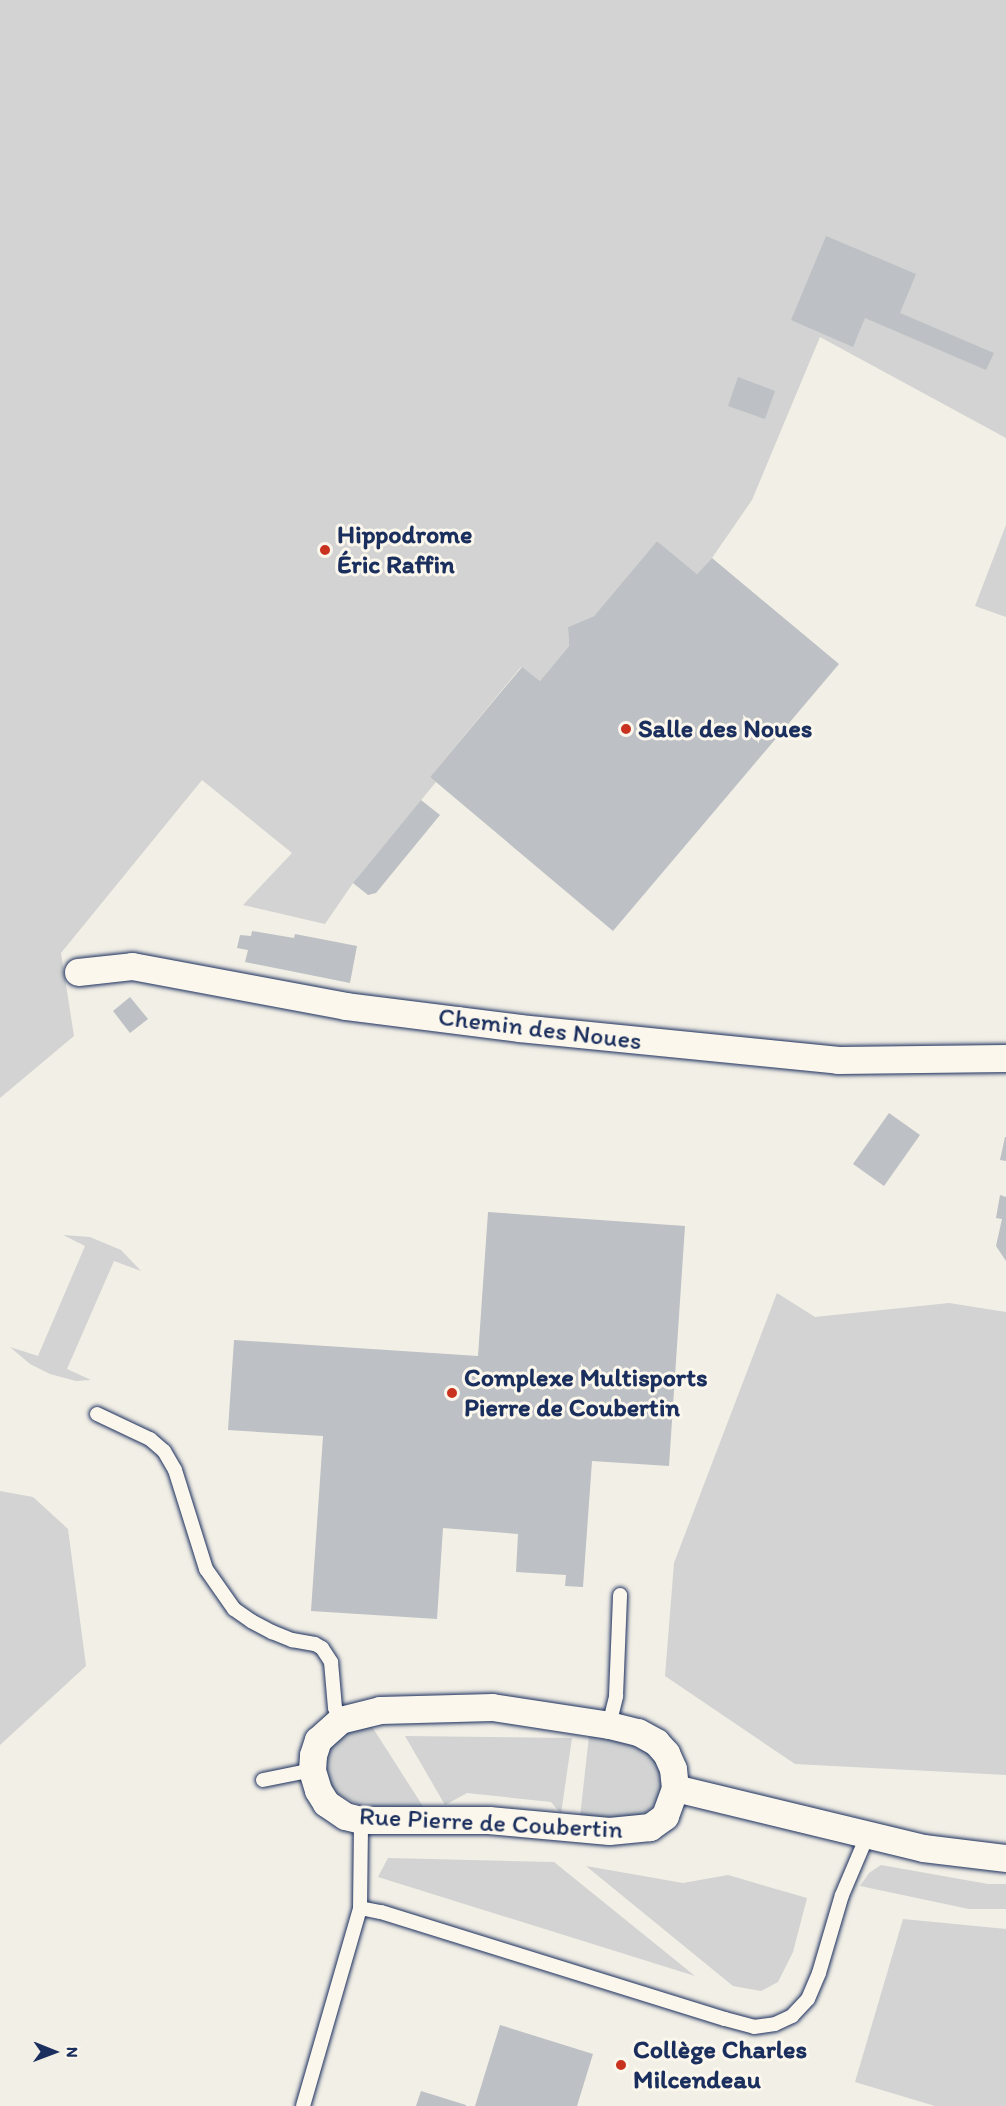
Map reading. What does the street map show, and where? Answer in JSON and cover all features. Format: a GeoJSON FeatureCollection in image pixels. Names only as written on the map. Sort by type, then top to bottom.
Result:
{"type":"FeatureCollection","features":[{"type":"Feature","properties":{"kind":"street","name":"Chemin des Noues"},"geometry":{"type":"LineString","coordinates":[[78,972],[132,966],[346,1006],[519,1028],[827,1059],[1006,1058]]}},
{"type":"Feature","properties":{"kind":"street"},"geometry":{"type":"LineString","coordinates":[[312,1770],[318,1740],[327,1729],[340,1720],[380,1710],[492,1707],[609,1725],[638,1732],[656,1742],[666,1753],[673,1769],[675,1788],[867,1836],[957,1854],[1006,1858]]}},
{"type":"Feature","properties":{"kind":"street","name":"Rue Pierre de Coubertin"},"geometry":{"type":"LineString","coordinates":[[312,1770],[318,1790],[326,1803],[345,1816],[362,1820],[489,1820],[579,1829],[632,1830],[650,1827],[664,1816],[675,1788]]}},
{"type":"Feature","properties":{"kind":"lane"},"geometry":{"type":"LineString","coordinates":[[97,1414],[133,1429],[150,1439],[164,1452],[175,1470],[206,1569],[234,1609],[272,1632],[322,1648],[331,1662],[335,1708],[340,1720]]}},
{"type":"Feature","properties":{"kind":"lane"},"geometry":{"type":"LineString","coordinates":[[609,1725],[616,1696],[620,1595]]}},
{"type":"Feature","properties":{"kind":"lane"},"geometry":{"type":"LineString","coordinates":[[263,1780],[312,1770]]}},
{"type":"Feature","properties":{"kind":"lane"},"geometry":{"type":"LineString","coordinates":[[303,2106],[360,1908],[362,1820]]}},
{"type":"Feature","properties":{"kind":"lane"},"geometry":{"type":"LineString","coordinates":[[360,1908],[381,1912],[754,2027],[775,2024],[792,2016],[808,1999],[819,1973],[842,1895],[867,1836]]}},
{"type":"Feature","properties":{"kind":"shaded area","name":"Hippodrome Éric Raffin"},"geometry":{"type":"Polygon","coordinates":[[[0,0],[1006,0],[1006,438],[820,337],[752,500],[712,558],[697,574],[657,541],[594,616],[568,627],[569,646],[540,681],[521,667],[430,777],[436,782],[353,883],[325,924],[243,905],[292,853],[202,780],[61,953],[74,1036],[0,1098],[0,0]]]}},
{"type":"Feature","properties":{"kind":"shaded area"},"geometry":{"type":"Polygon","coordinates":[[[1006,525],[1006,617],[975,606],[1006,525]]]}},
{"type":"Feature","properties":{"kind":"shaded area"},"geometry":{"type":"Polygon","coordinates":[[[63,1235],[90,1237],[121,1250],[141,1271],[114,1261],[67,1369],[91,1380],[76,1381],[50,1374],[30,1364],[10,1347],[38,1356],[85,1246],[63,1235]]]}},
{"type":"Feature","properties":{"kind":"shaded area"},"geometry":{"type":"Polygon","coordinates":[[[777,1293],[815,1317],[949,1303],[1006,1312],[1006,1775],[795,1764],[665,1676],[674,1563],[777,1293]]]}},
{"type":"Feature","properties":{"kind":"shaded area"},"geometry":{"type":"Polygon","coordinates":[[[0,1491],[33,1497],[68,1529],[86,1666],[0,1745],[0,1491]]]}},
{"type":"Feature","properties":{"kind":"shaded area"},"geometry":{"type":"Polygon","coordinates":[[[371,1725],[424,1808],[361,1806],[334,1792],[325,1771],[329,1746],[340,1734],[371,1725]]]}},
{"type":"Feature","properties":{"kind":"shaded area"},"geometry":{"type":"Polygon","coordinates":[[[405,1736],[572,1738],[561,1814],[551,1802],[467,1793],[445,1805],[405,1736]]]}},
{"type":"Feature","properties":{"kind":"shaded area"},"geometry":{"type":"Polygon","coordinates":[[[589,1736],[643,1745],[656,1758],[661,1774],[661,1795],[649,1811],[631,1819],[580,1817],[589,1736]]]}},
{"type":"Feature","properties":{"kind":"shaded area"},"geometry":{"type":"Polygon","coordinates":[[[388,1858],[554,1862],[695,1976],[378,1877],[388,1858]]]}},
{"type":"Feature","properties":{"kind":"shaded area"},"geometry":{"type":"Polygon","coordinates":[[[881,1865],[988,1884],[1006,1884],[1006,1909],[969,1909],[860,1886],[869,1873],[881,1865]]]}},
{"type":"Feature","properties":{"kind":"shaded area"},"geometry":{"type":"Polygon","coordinates":[[[586,1866],[683,1883],[728,1875],[807,1898],[793,1952],[778,1982],[761,1991],[733,1986],[586,1866]]]}},
{"type":"Feature","properties":{"kind":"shaded area"},"geometry":{"type":"Polygon","coordinates":[[[903,1919],[1006,1929],[1006,2106],[935,2106],[855,2082],[903,1919]]]}},
{"type":"Feature","properties":{"kind":"building"},"geometry":{"type":"Polygon","coordinates":[[[826,236],[916,274],[900,313],[994,353],[986,370],[865,318],[853,347],[791,320],[826,236]]]}},
{"type":"Feature","properties":{"kind":"building"},"geometry":{"type":"Polygon","coordinates":[[[738,377],[775,391],[765,419],[728,406],[738,377]]]}},
{"type":"Feature","properties":{"kind":"building","name":"Salle des Noues"},"geometry":{"type":"Polygon","coordinates":[[[657,541],[697,574],[712,558],[839,664],[613,931],[430,777],[522,667],[540,681],[569,646],[568,627],[594,616],[657,541]]]}},
{"type":"Feature","properties":{"kind":"building"},"geometry":{"type":"Polygon","coordinates":[[[421,800],[440,815],[376,893],[368,895],[353,883],[421,800]]]}},
{"type":"Feature","properties":{"kind":"building"},"geometry":{"type":"Polygon","coordinates":[[[252,931],[294,938],[295,934],[357,946],[350,983],[245,962],[248,950],[237,948],[240,935],[251,936],[252,931]]]}},
{"type":"Feature","properties":{"kind":"building"},"geometry":{"type":"Polygon","coordinates":[[[130,997],[148,1019],[130,1033],[113,1011],[130,997]]]}},
{"type":"Feature","properties":{"kind":"building"},"geometry":{"type":"Polygon","coordinates":[[[889,1113],[920,1135],[884,1186],[853,1164],[889,1113]]]}},
{"type":"Feature","properties":{"kind":"building"},"geometry":{"type":"Polygon","coordinates":[[[1006,1137],[1006,1161],[1000,1160],[1006,1137]]]}},
{"type":"Feature","properties":{"kind":"building"},"geometry":{"type":"Polygon","coordinates":[[[1000,1195],[1006,1197],[1006,1261],[996,1246],[1002,1219],[996,1218],[1000,1195]]]}},
{"type":"Feature","properties":{"kind":"building","name":"Complexe Multisports Pierre de Coubertin"},"geometry":{"type":"Polygon","coordinates":[[[488,1212],[685,1226],[669,1466],[592,1461],[583,1587],[565,1586],[566,1575],[516,1572],[518,1534],[443,1528],[437,1619],[311,1611],[323,1436],[228,1430],[234,1340],[478,1356],[488,1212]]]}},
{"type":"Feature","properties":{"kind":"building"},"geometry":{"type":"Polygon","coordinates":[[[500,2025],[593,2054],[577,2106],[475,2106],[500,2025]]]}},
{"type":"Feature","properties":{"kind":"building"},"geometry":{"type":"Polygon","coordinates":[[[421,2091],[466,2105],[466,2106],[416,2106],[421,2091]]]}},
{"type":"Feature","properties":{"kind":"place","name":"Hippodrome Éric Raffin"},"geometry":{"type":"Point","coordinates":[325,550]}},
{"type":"Feature","properties":{"kind":"place","name":"Salle des Noues"},"geometry":{"type":"Point","coordinates":[626,729]}},
{"type":"Feature","properties":{"kind":"place","name":"Complexe Multisports Pierre de Coubertin"},"geometry":{"type":"Point","coordinates":[452,1393]}},
{"type":"Feature","properties":{"kind":"place","name":"Collège Charles Milcendeau"},"geometry":{"type":"Point","coordinates":[621,2065]}}]}
